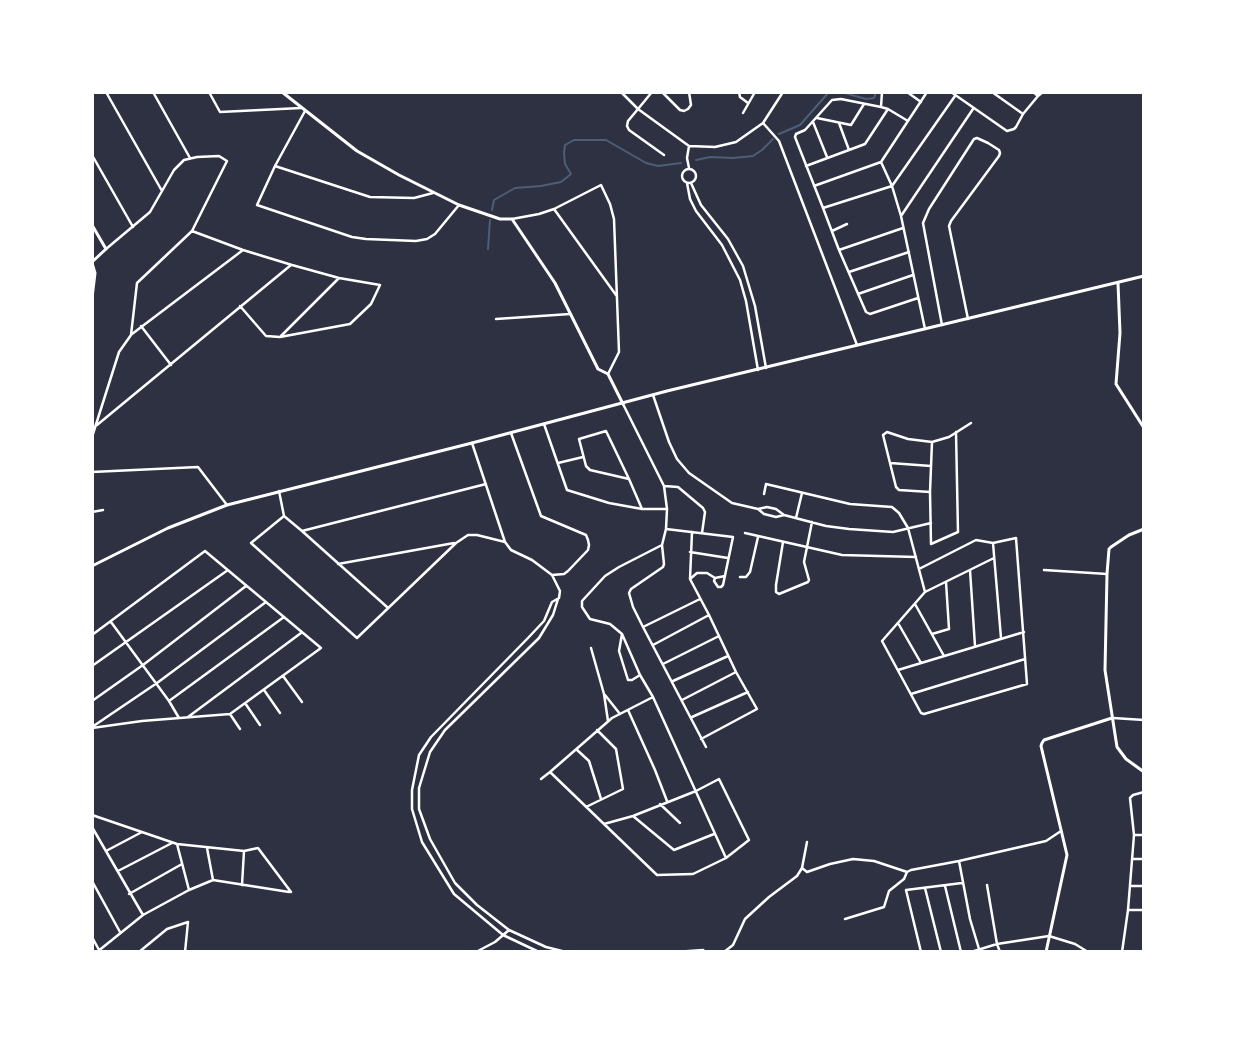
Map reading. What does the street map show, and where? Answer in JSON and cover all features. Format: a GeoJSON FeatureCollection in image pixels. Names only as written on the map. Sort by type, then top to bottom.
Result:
{"type":"FeatureCollection","features":[{"type":"Feature","properties":{"kind":"street"},"geometry":{"type":"LineString","coordinates":[[106,92],[162,191]]}},
{"type":"Feature","properties":{"kind":"street"},"geometry":{"type":"LineString","coordinates":[[153,92],[190,158]]}},
{"type":"Feature","properties":{"kind":"street"},"geometry":{"type":"LineString","coordinates":[[209,92],[220,112],[301,108]]}},
{"type":"Feature","properties":{"kind":"street"},"geometry":{"type":"LineString","coordinates":[[282,92],[357,151],[433,193],[459,205],[500,218],[512,219],[539,214],[554,209],[601,185],[610,204],[614,219],[617,296],[619,352],[608,374]]}},
{"type":"Feature","properties":{"kind":"street"},"geometry":{"type":"LineString","coordinates":[[621,92],[638,109],[689,146],[715,147],[736,142],[763,123],[783,92]]}},
{"type":"Feature","properties":{"kind":"street"},"geometry":{"type":"LineString","coordinates":[[652,92],[628,121],[627,126],[629,130],[664,155]]}},
{"type":"Feature","properties":{"kind":"street"},"geometry":{"type":"LineString","coordinates":[[662,92],[680,110],[684,111],[691,105],[689,92]]}},
{"type":"Feature","properties":{"kind":"street"},"geometry":{"type":"LineString","coordinates":[[739,92],[740,97],[748,103]]}},
{"type":"Feature","properties":{"kind":"street"},"geometry":{"type":"LineString","coordinates":[[743,113],[754,92]]}},
{"type":"Feature","properties":{"kind":"street"},"geometry":{"type":"LineString","coordinates":[[881,107],[882,92]]}},
{"type":"Feature","properties":{"kind":"street"},"geometry":{"type":"LineString","coordinates":[[906,92],[921,102]]}},
{"type":"Feature","properties":{"kind":"street"},"geometry":{"type":"LineString","coordinates":[[814,186],[882,162],[927,92]]}},
{"type":"Feature","properties":{"kind":"street"},"geometry":{"type":"LineString","coordinates":[[951,92],[1007,131],[1014,129],[1023,114],[1043,92]]}},
{"type":"Feature","properties":{"kind":"street"},"geometry":{"type":"LineString","coordinates":[[992,92],[1023,114]]}},
{"type":"Feature","properties":{"kind":"street"},"geometry":{"type":"LineString","coordinates":[[1033,92],[1038,96]]}},
{"type":"Feature","properties":{"kind":"street"},"geometry":{"type":"LineString","coordinates":[[823,208],[892,186],[955,96]]}},
{"type":"Feature","properties":{"kind":"street"},"geometry":{"type":"LineString","coordinates":[[908,121],[881,107],[841,99],[832,100],[813,122],[805,130],[796,134],[795,137],[864,311],[870,314],[918,298]]}},
{"type":"Feature","properties":{"kind":"street"},"geometry":{"type":"LineString","coordinates":[[816,118],[851,125],[864,104]]}},
{"type":"Feature","properties":{"kind":"street"},"geometry":{"type":"LineString","coordinates":[[806,166],[865,144],[888,109]]}},
{"type":"Feature","properties":{"kind":"street"},"geometry":{"type":"LineString","coordinates":[[901,216],[973,109]]}},
{"type":"Feature","properties":{"kind":"street"},"geometry":{"type":"LineString","coordinates":[[305,111],[275,166],[257,205],[352,237],[366,240],[416,241],[427,239],[435,234],[459,205]]}},
{"type":"Feature","properties":{"kind":"street"},"geometry":{"type":"LineString","coordinates":[[813,122],[827,157]]}},
{"type":"Feature","properties":{"kind":"street"},"geometry":{"type":"LineString","coordinates":[[763,123],[779,141],[857,345]]}},
{"type":"Feature","properties":{"kind":"street"},"geometry":{"type":"LineString","coordinates":[[839,123],[849,150]]}},
{"type":"Feature","properties":{"kind":"street"},"geometry":{"type":"LineString","coordinates":[[942,324],[923,223],[929,209],[974,139],[977,138],[993,146],[1000,153],[949,226],[968,319]]}},
{"type":"Feature","properties":{"kind":"street"},"geometry":{"type":"LineString","coordinates":[[689,146],[687,158],[689,168]]}},
{"type":"Feature","properties":{"kind":"street"},"geometry":{"type":"LineString","coordinates":[[92,155],[133,227]]}},
{"type":"Feature","properties":{"kind":"street"},"geometry":{"type":"LineString","coordinates":[[92,298],[95,274],[92,263],[150,212],[178,164],[190,158],[219,156],[227,161],[192,231],[137,283],[131,335]]}},
{"type":"Feature","properties":{"kind":"street"},"geometry":{"type":"LineString","coordinates":[[882,162],[901,216],[925,329]]}},
{"type":"Feature","properties":{"kind":"street"},"geometry":{"type":"LineString","coordinates":[[275,166],[370,196],[414,198],[433,193]]}},
{"type":"Feature","properties":{"kind":"street"},"geometry":{"type":"LineString","coordinates":[[689,168],[694,170],[696,174],[695,180],[692,183]]}},
{"type":"Feature","properties":{"kind":"street"},"geometry":{"type":"LineString","coordinates":[[689,168],[682,174],[683,180],[687,183],[690,198],[696,212],[722,244],[740,280],[746,302],[758,370]]}},
{"type":"Feature","properties":{"kind":"street"},"geometry":{"type":"LineString","coordinates":[[687,183],[692,183]]}},
{"type":"Feature","properties":{"kind":"street"},"geometry":{"type":"LineString","coordinates":[[692,183],[701,205],[728,239],[743,266],[755,306],[766,368]]}},
{"type":"Feature","properties":{"kind":"street"},"geometry":{"type":"LineString","coordinates":[[554,209],[617,296]]}},
{"type":"Feature","properties":{"kind":"street"},"geometry":{"type":"LineString","coordinates":[[512,219],[555,283],[598,369],[608,374],[664,486],[667,509],[666,529],[662,545],[663,568],[630,591],[633,607],[706,747]]}},
{"type":"Feature","properties":{"kind":"street"},"geometry":{"type":"LineString","coordinates":[[832,230],[847,224]]}},
{"type":"Feature","properties":{"kind":"street"},"geometry":{"type":"LineString","coordinates":[[92,225],[106,249]]}},
{"type":"Feature","properties":{"kind":"street"},"geometry":{"type":"LineString","coordinates":[[839,250],[903,228]]}},
{"type":"Feature","properties":{"kind":"street"},"geometry":{"type":"LineString","coordinates":[[192,231],[243,250],[340,278],[380,284],[371,304],[350,324],[280,337],[266,336],[240,306]]}},
{"type":"Feature","properties":{"kind":"street"},"geometry":{"type":"LineString","coordinates":[[92,437],[119,352],[131,335],[243,250]]}},
{"type":"Feature","properties":{"kind":"street"},"geometry":{"type":"LineString","coordinates":[[849,272],[908,252]]}},
{"type":"Feature","properties":{"kind":"street"},"geometry":{"type":"LineString","coordinates":[[96,426],[292,264]]}},
{"type":"Feature","properties":{"kind":"street"},"geometry":{"type":"LineString","coordinates":[[857,294],[913,275]]}},
{"type":"Feature","properties":{"kind":"street"},"geometry":{"type":"LineString","coordinates":[[92,566],[168,528],[227,505],[623,404],[667,391],[1144,276]]}},
{"type":"Feature","properties":{"kind":"street"},"geometry":{"type":"LineString","coordinates":[[280,337],[340,278]]}},
{"type":"Feature","properties":{"kind":"street"},"geometry":{"type":"LineString","coordinates":[[1118,283],[1120,333],[1116,384],[1144,428]]}},
{"type":"Feature","properties":{"kind":"street"},"geometry":{"type":"LineString","coordinates":[[496,319],[570,314]]}},
{"type":"Feature","properties":{"kind":"street"},"geometry":{"type":"LineString","coordinates":[[141,326],[171,365]]}},
{"type":"Feature","properties":{"kind":"street"},"geometry":{"type":"LineString","coordinates":[[654,395],[669,442],[682,466],[732,503],[758,509],[767,507],[776,509],[784,515],[826,526],[878,532],[893,532],[931,523]]}},
{"type":"Feature","properties":{"kind":"street"},"geometry":{"type":"LineString","coordinates":[[930,492],[900,490],[896,487],[883,435],[886,432],[908,439],[932,442],[949,437],[972,423]]}},
{"type":"Feature","properties":{"kind":"street"},"geometry":{"type":"LineString","coordinates":[[544,424],[567,490],[608,504],[642,509],[667,509]]}},
{"type":"Feature","properties":{"kind":"street"},"geometry":{"type":"LineString","coordinates":[[629,479],[590,470],[586,466],[579,439],[606,431],[629,479],[642,509]]}},
{"type":"Feature","properties":{"kind":"street"},"geometry":{"type":"LineString","coordinates":[[932,442],[930,492],[931,544],[958,532],[956,432]]}},
{"type":"Feature","properties":{"kind":"street"},"geometry":{"type":"LineString","coordinates":[[511,433],[541,516],[586,535],[590,545],[588,550],[568,571],[564,574],[552,575]]}},
{"type":"Feature","properties":{"kind":"street"},"geometry":{"type":"LineString","coordinates":[[472,443],[504,542],[511,550],[532,560],[552,575],[560,591],[559,598],[553,615],[539,638],[444,730],[430,752],[419,788],[419,809],[430,840],[455,883],[477,905],[509,930],[546,947],[566,952]]}},
{"type":"Feature","properties":{"kind":"street"},"geometry":{"type":"LineString","coordinates":[[558,463],[583,457]]}},
{"type":"Feature","properties":{"kind":"street"},"geometry":{"type":"LineString","coordinates":[[890,462],[931,466]]}},
{"type":"Feature","properties":{"kind":"street"},"geometry":{"type":"LineString","coordinates":[[92,472],[198,467],[227,505]]}},
{"type":"Feature","properties":{"kind":"street"},"geometry":{"type":"LineString","coordinates":[[302,531],[486,484]]}},
{"type":"Feature","properties":{"kind":"street"},"geometry":{"type":"LineString","coordinates":[[764,494],[766,484],[850,504],[891,506],[899,513],[908,528],[925,592]]}},
{"type":"Feature","properties":{"kind":"street"},"geometry":{"type":"LineString","coordinates":[[664,486],[678,487],[703,508],[705,512],[702,533]]}},
{"type":"Feature","properties":{"kind":"street"},"geometry":{"type":"LineString","coordinates":[[279,491],[284,516],[387,608]]}},
{"type":"Feature","properties":{"kind":"street"},"geometry":{"type":"LineString","coordinates":[[796,518],[802,492]]}},
{"type":"Feature","properties":{"kind":"street"},"geometry":{"type":"LineString","coordinates":[[758,509],[764,514],[776,517],[784,515]]}},
{"type":"Feature","properties":{"kind":"street"},"geometry":{"type":"LineString","coordinates":[[92,512],[103,510]]}},
{"type":"Feature","properties":{"kind":"street"},"geometry":{"type":"LineString","coordinates":[[284,516],[251,543],[357,638],[456,543],[468,535],[477,534],[504,542]]}},
{"type":"Feature","properties":{"kind":"street"},"geometry":{"type":"LineString","coordinates":[[783,542],[776,585],[778,594],[810,580],[804,562],[812,522]]}},
{"type":"Feature","properties":{"kind":"street"},"geometry":{"type":"LineString","coordinates":[[666,529],[733,536],[721,587],[714,581],[715,578]]}},
{"type":"Feature","properties":{"kind":"street"},"geometry":{"type":"LineString","coordinates":[[1144,529],[1129,535],[1111,547],[1107,574],[1105,670],[1118,747],[1126,759],[1144,772]]}},
{"type":"Feature","properties":{"kind":"street"},"geometry":{"type":"LineString","coordinates":[[692,532],[690,579],[756,709],[701,739]]}},
{"type":"Feature","properties":{"kind":"street"},"geometry":{"type":"LineString","coordinates":[[745,533],[842,555],[916,557]]}},
{"type":"Feature","properties":{"kind":"street"},"geometry":{"type":"LineString","coordinates":[[740,577],[746,576],[750,572],[758,536]]}},
{"type":"Feature","properties":{"kind":"street"},"geometry":{"type":"LineString","coordinates":[[919,568],[976,540],[994,543],[1017,539],[1028,684],[924,714],[921,714],[882,642],[925,592],[994,558]]}},
{"type":"Feature","properties":{"kind":"street"},"geometry":{"type":"LineString","coordinates":[[338,564],[456,543]]}},
{"type":"Feature","properties":{"kind":"street"},"geometry":{"type":"LineString","coordinates":[[994,543],[1000,638]]}},
{"type":"Feature","properties":{"kind":"street"},"geometry":{"type":"LineString","coordinates":[[662,545],[605,576],[582,601],[582,608],[590,619],[610,624],[622,634],[640,675],[653,697],[726,858]]}},
{"type":"Feature","properties":{"kind":"street"},"geometry":{"type":"LineString","coordinates":[[92,635],[205,551],[321,648],[230,714],[142,721],[92,728]]}},
{"type":"Feature","properties":{"kind":"street"},"geometry":{"type":"LineString","coordinates":[[690,552],[729,558]]}},
{"type":"Feature","properties":{"kind":"street"},"geometry":{"type":"LineString","coordinates":[[92,666],[228,570]]}},
{"type":"Feature","properties":{"kind":"street"},"geometry":{"type":"LineString","coordinates":[[970,570],[975,646]]}},
{"type":"Feature","properties":{"kind":"street"},"geometry":{"type":"LineString","coordinates":[[1044,570],[1107,574]]}},
{"type":"Feature","properties":{"kind":"street"},"geometry":{"type":"LineString","coordinates":[[690,579],[701,572],[715,578],[725,576]]}},
{"type":"Feature","properties":{"kind":"street"},"geometry":{"type":"LineString","coordinates":[[932,634],[949,629],[946,582]]}},
{"type":"Feature","properties":{"kind":"street"},"geometry":{"type":"LineString","coordinates":[[92,701],[143,665],[246,586]]}},
{"type":"Feature","properties":{"kind":"street"},"geometry":{"type":"LineString","coordinates":[[539,952],[503,935],[454,894],[422,842],[412,810],[412,790],[419,755],[430,737],[544,621],[552,602],[559,598]]}},
{"type":"Feature","properties":{"kind":"street"},"geometry":{"type":"LineString","coordinates":[[643,627],[700,599]]}},
{"type":"Feature","properties":{"kind":"street"},"geometry":{"type":"LineString","coordinates":[[92,728],[266,602]]}},
{"type":"Feature","properties":{"kind":"street"},"geometry":{"type":"LineString","coordinates":[[914,604],[944,656]]}},
{"type":"Feature","properties":{"kind":"street"},"geometry":{"type":"LineString","coordinates":[[653,645],[709,615]]}},
{"type":"Feature","properties":{"kind":"street"},"geometry":{"type":"LineString","coordinates":[[169,701],[284,617]]}},
{"type":"Feature","properties":{"kind":"street"},"geometry":{"type":"LineString","coordinates":[[111,622],[169,701],[179,718]]}},
{"type":"Feature","properties":{"kind":"street"},"geometry":{"type":"LineString","coordinates":[[898,623],[921,663]]}},
{"type":"Feature","properties":{"kind":"street"},"geometry":{"type":"LineString","coordinates":[[898,670],[1024,632]]}},
{"type":"Feature","properties":{"kind":"street"},"geometry":{"type":"LineString","coordinates":[[188,718],[301,633]]}},
{"type":"Feature","properties":{"kind":"street"},"geometry":{"type":"LineString","coordinates":[[622,634],[619,651],[628,680],[632,680],[640,675]]}},
{"type":"Feature","properties":{"kind":"street"},"geometry":{"type":"LineString","coordinates":[[663,664],[719,636]]}},
{"type":"Feature","properties":{"kind":"street"},"geometry":{"type":"LineString","coordinates":[[592,648],[604,694],[608,721]]}},
{"type":"Feature","properties":{"kind":"street"},"geometry":{"type":"LineString","coordinates":[[673,682],[728,656]]}},
{"type":"Feature","properties":{"kind":"street"},"geometry":{"type":"LineString","coordinates":[[911,694],[1025,659]]}},
{"type":"Feature","properties":{"kind":"street"},"geometry":{"type":"LineString","coordinates":[[682,700],[736,672]]}},
{"type":"Feature","properties":{"kind":"street"},"geometry":{"type":"LineString","coordinates":[[283,676],[302,702]]}},
{"type":"Feature","properties":{"kind":"street"},"geometry":{"type":"LineString","coordinates":[[264,690],[280,713]]}},
{"type":"Feature","properties":{"kind":"street"},"geometry":{"type":"LineString","coordinates":[[692,717],[748,692]]}},
{"type":"Feature","properties":{"kind":"street"},"geometry":{"type":"LineString","coordinates":[[604,694],[620,714]]}},
{"type":"Feature","properties":{"kind":"street"},"geometry":{"type":"LineString","coordinates":[[541,778],[608,721],[653,697]]}},
{"type":"Feature","properties":{"kind":"street"},"geometry":{"type":"LineString","coordinates":[[245,703],[260,724]]}},
{"type":"Feature","properties":{"kind":"street"},"geometry":{"type":"LineString","coordinates":[[628,710],[652,762],[667,802]]}},
{"type":"Feature","properties":{"kind":"street"},"geometry":{"type":"LineString","coordinates":[[230,714],[240,729]]}},
{"type":"Feature","properties":{"kind":"street"},"geometry":{"type":"LineString","coordinates":[[1046,952],[1067,855],[1041,746],[1042,743],[1044,740],[1112,718],[1144,720]]}},
{"type":"Feature","properties":{"kind":"street"},"geometry":{"type":"LineString","coordinates":[[586,807],[623,789],[616,749],[597,730]]}},
{"type":"Feature","properties":{"kind":"street"},"geometry":{"type":"LineString","coordinates":[[576,749],[589,761],[602,799]]}},
{"type":"Feature","properties":{"kind":"street"},"geometry":{"type":"LineString","coordinates":[[550,772],[586,807],[657,875],[693,874],[726,858],[749,840],[719,779],[696,791],[633,816],[604,824]]}},
{"type":"Feature","properties":{"kind":"street"},"geometry":{"type":"LineString","coordinates":[[1122,952],[1128,910],[1134,835],[1130,798],[1133,795],[1144,792]]}},
{"type":"Feature","properties":{"kind":"street"},"geometry":{"type":"LineString","coordinates":[[660,804],[680,823]]}},
{"type":"Feature","properties":{"kind":"street"},"geometry":{"type":"LineString","coordinates":[[412,810],[419,809]]}},
{"type":"Feature","properties":{"kind":"street"},"geometry":{"type":"LineString","coordinates":[[92,815],[177,844],[244,851],[258,848],[291,892],[212,880],[143,915],[98,951],[92,937]]}},
{"type":"Feature","properties":{"kind":"street"},"geometry":{"type":"LineString","coordinates":[[633,816],[674,850],[714,834]]}},
{"type":"Feature","properties":{"kind":"street"},"geometry":{"type":"LineString","coordinates":[[92,827],[129,894],[143,915]]}},
{"type":"Feature","properties":{"kind":"street"},"geometry":{"type":"LineString","coordinates":[[802,868],[811,872],[830,864],[853,859],[874,861],[907,872],[925,866],[959,861],[1046,841],[1061,831]]}},
{"type":"Feature","properties":{"kind":"street"},"geometry":{"type":"LineString","coordinates":[[106,850],[142,832]]}},
{"type":"Feature","properties":{"kind":"street"},"geometry":{"type":"LineString","coordinates":[[1134,835],[1144,836]]}},
{"type":"Feature","properties":{"kind":"street"},"geometry":{"type":"LineString","coordinates":[[724,952],[733,944],[745,919],[797,876],[802,868],[807,842]]}},
{"type":"Feature","properties":{"kind":"street"},"geometry":{"type":"LineString","coordinates":[[118,871],[172,843]]}},
{"type":"Feature","properties":{"kind":"street"},"geometry":{"type":"LineString","coordinates":[[177,844],[189,890]]}},
{"type":"Feature","properties":{"kind":"street"},"geometry":{"type":"LineString","coordinates":[[207,848],[212,880]]}},
{"type":"Feature","properties":{"kind":"street"},"geometry":{"type":"LineString","coordinates":[[242,885],[244,851]]}},
{"type":"Feature","properties":{"kind":"street"},"geometry":{"type":"LineString","coordinates":[[1132,859],[1144,859]]}},
{"type":"Feature","properties":{"kind":"street"},"geometry":{"type":"LineString","coordinates":[[959,861],[962,883],[979,949]]}},
{"type":"Feature","properties":{"kind":"street"},"geometry":{"type":"LineString","coordinates":[[129,894],[182,864]]}},
{"type":"Feature","properties":{"kind":"street"},"geometry":{"type":"LineString","coordinates":[[845,919],[884,907],[888,893],[904,879],[907,872]]}},
{"type":"Feature","properties":{"kind":"street"},"geometry":{"type":"LineString","coordinates":[[92,881],[120,932]]}},
{"type":"Feature","properties":{"kind":"street"},"geometry":{"type":"LineString","coordinates":[[921,952],[906,890],[962,883]]}},
{"type":"Feature","properties":{"kind":"street"},"geometry":{"type":"LineString","coordinates":[[987,885],[1000,952]]}},
{"type":"Feature","properties":{"kind":"street"},"geometry":{"type":"LineString","coordinates":[[945,886],[961,952]]}},
{"type":"Feature","properties":{"kind":"street"},"geometry":{"type":"LineString","coordinates":[[1130,886],[1144,886]]}},
{"type":"Feature","properties":{"kind":"street"},"geometry":{"type":"LineString","coordinates":[[925,888],[941,952]]}},
{"type":"Feature","properties":{"kind":"street"},"geometry":{"type":"LineString","coordinates":[[1128,910],[1144,910]]}},
{"type":"Feature","properties":{"kind":"street"},"geometry":{"type":"LineString","coordinates":[[139,952],[167,929],[188,922],[185,951]]}},
{"type":"Feature","properties":{"kind":"street"},"geometry":{"type":"LineString","coordinates":[[476,952],[495,942],[509,930]]}},
{"type":"Feature","properties":{"kind":"street"},"geometry":{"type":"LineString","coordinates":[[971,952],[997,944],[1049,936],[1075,944],[1088,952]]}},
{"type":"Feature","properties":{"kind":"street"},"geometry":{"type":"LineString","coordinates":[[675,952],[703,950],[705,952]]}},
{"type":"Feature","properties":{"kind":"waterway"},"geometry":{"type":"LineString","coordinates":[[779,134],[800,125],[829,92]]}},
{"type":"Feature","properties":{"kind":"waterway"},"geometry":{"type":"LineString","coordinates":[[841,92],[866,99],[874,98],[876,92]]}},
{"type":"Feature","properties":{"kind":"waterway"},"geometry":{"type":"LineString","coordinates":[[696,160],[710,157],[733,158],[753,156],[773,139]]}},
{"type":"Feature","properties":{"kind":"waterway"},"geometry":{"type":"LineString","coordinates":[[492,210],[494,200],[515,188],[561,182],[571,174],[565,164],[564,153],[565,145],[574,140],[606,140],[646,163],[658,166],[681,163]]}},
{"type":"Feature","properties":{"kind":"waterway"},"geometry":{"type":"LineString","coordinates":[[488,249],[490,220]]}}]}
